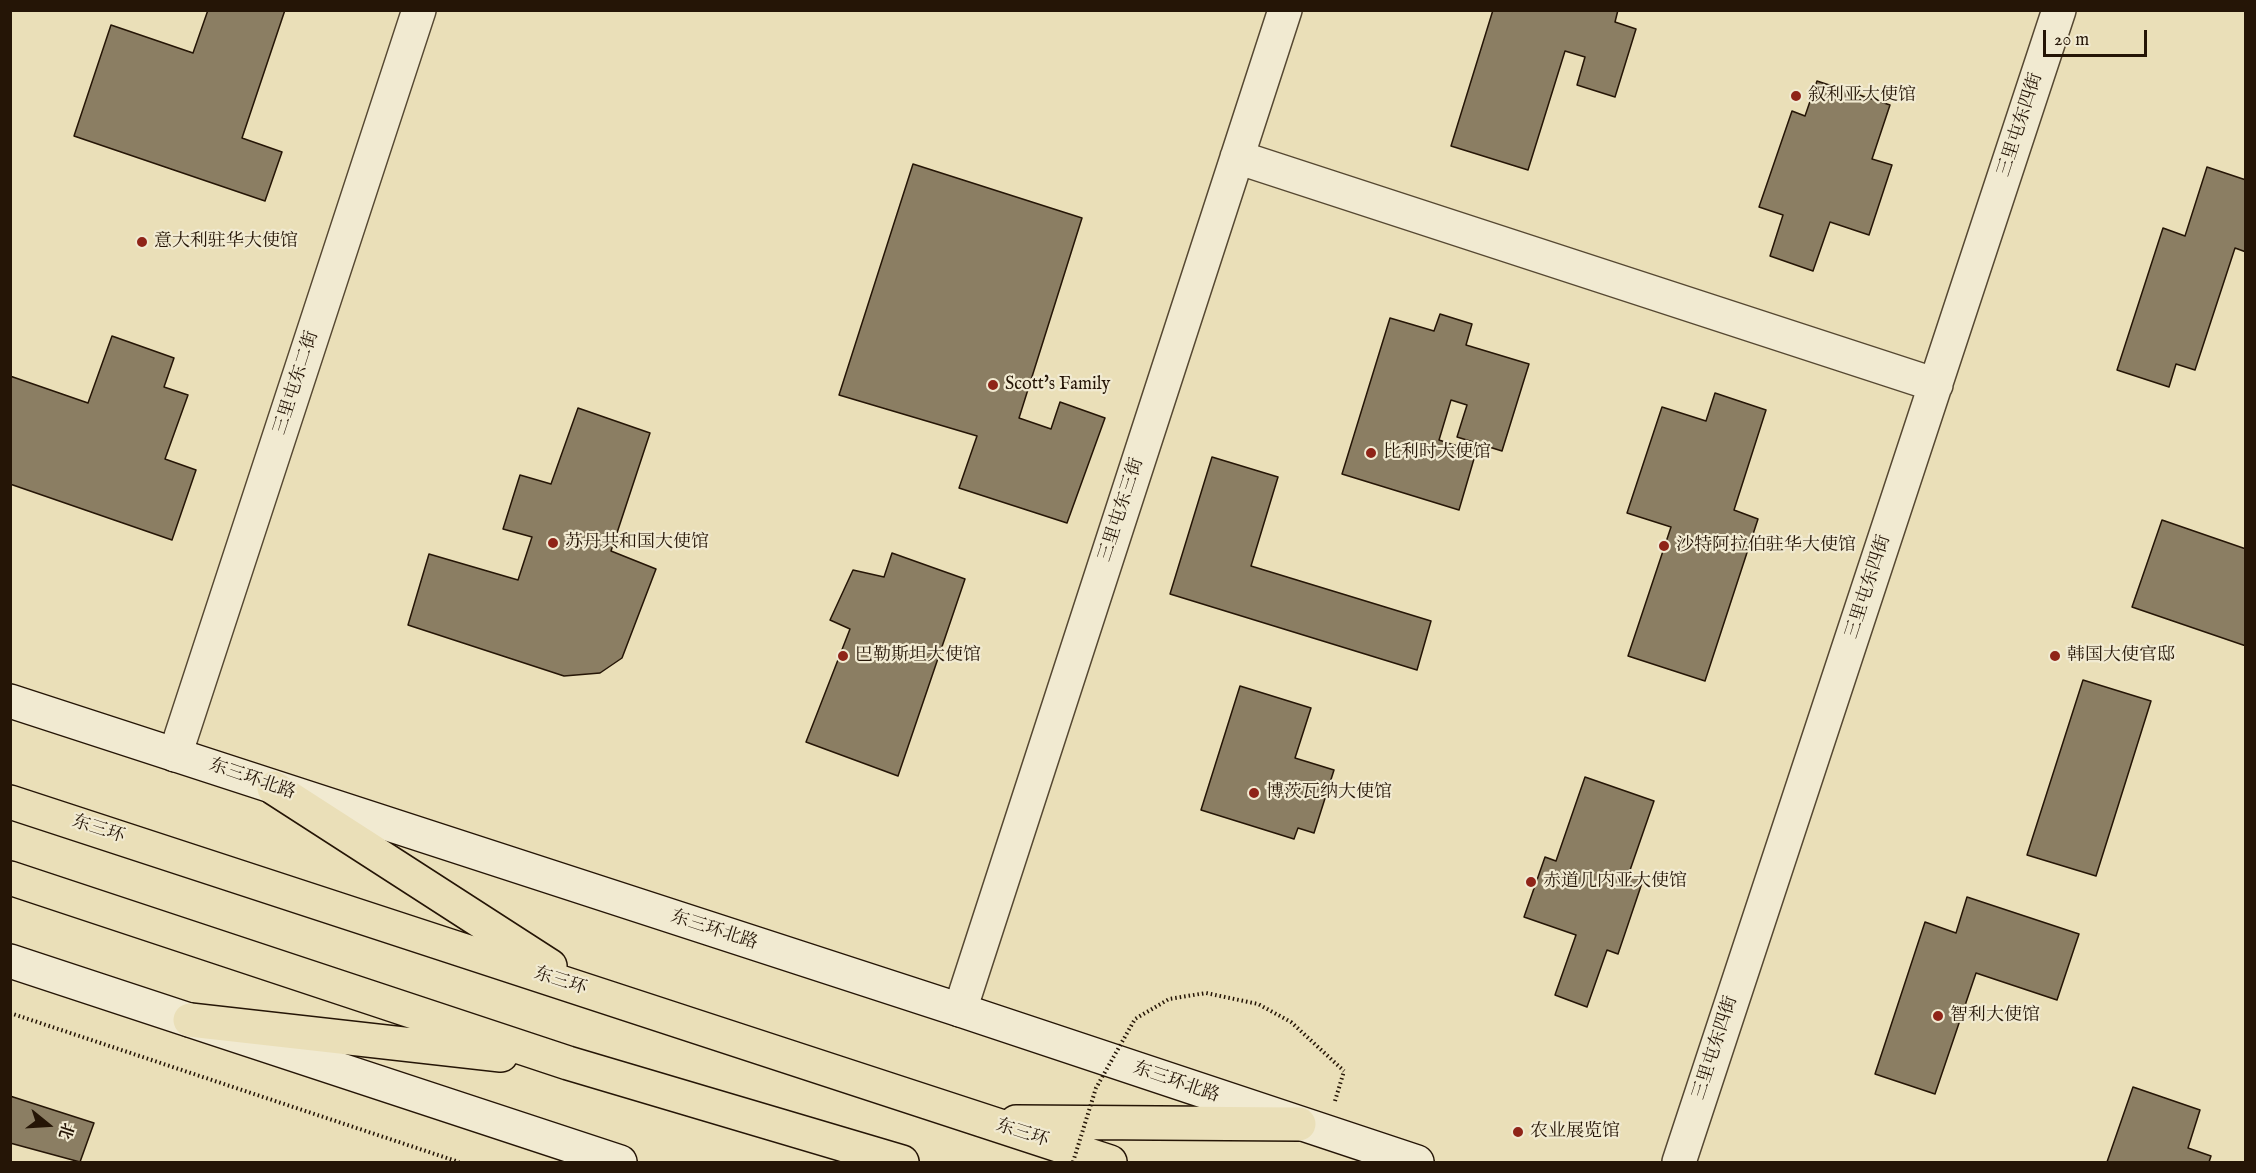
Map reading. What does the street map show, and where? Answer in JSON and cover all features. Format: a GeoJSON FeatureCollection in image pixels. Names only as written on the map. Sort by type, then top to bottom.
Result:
{"type":"FeatureCollection","features":[{"type":"Feature","properties":{"kind":"highway"},"geometry":{"type":"LineString","coordinates":[[274,788],[589,992]]}},
{"type":"Feature","properties":{"kind":"highway","name":"东三环"},"geometry":{"type":"LineString","coordinates":[[10,801],[1110,1162]]}},
{"type":"Feature","properties":{"kind":"highway"},"geometry":{"type":"LineString","coordinates":[[10,878],[568,1063],[902,1162]]}},
{"type":"Feature","properties":{"kind":"highway"},"geometry":{"type":"LineString","coordinates":[[190,1020],[568,1063]]}},
{"type":"Feature","properties":{"kind":"highway"},"geometry":{"type":"LineString","coordinates":[[982,1121],[1299,1124]]}},
{"type":"Feature","properties":{"kind":"street","name":"三里屯东二街"},"geometry":{"type":"LineString","coordinates":[[176,755],[420,10]]}},
{"type":"Feature","properties":{"kind":"street","name":"三里屯东三街"},"geometry":{"type":"LineString","coordinates":[[960,1010],[1286,10]]}},
{"type":"Feature","properties":{"kind":"street","name":"三里屯东四街"},"geometry":{"type":"LineString","coordinates":[[1678,1162],[2059,10]]}},
{"type":"Feature","properties":{"kind":"street"},"geometry":{"type":"LineString","coordinates":[[1237,157],[1936,385]]}},
{"type":"Feature","properties":{"kind":"street","name":"东三环北路"},"geometry":{"type":"LineString","coordinates":[[10,701],[960,1010],[1417,1162]]}},
{"type":"Feature","properties":{"kind":"street"},"geometry":{"type":"LineString","coordinates":[[10,961],[620,1162]]}},
{"type":"Feature","properties":{"kind":"path"},"geometry":{"type":"LineString","coordinates":[[1073,1162],[1096,1088],[1135,1019],[1168,999],[1206,993],[1258,1004],[1291,1022],[1344,1071]]}},
{"type":"Feature","properties":{"kind":"path"},"geometry":{"type":"LineString","coordinates":[[10,1013],[459,1162]]}},
{"type":"Feature","properties":{"kind":"building"},"geometry":{"type":"Polygon","coordinates":[[[208,10],[285,10],[242,138],[282,152],[265,201],[74,136],[111,25],[193,53],[208,10]]]}},
{"type":"Feature","properties":{"kind":"building"},"geometry":{"type":"Polygon","coordinates":[[[1493,10],[1618,10],[1615,22],[1636,29],[1615,97],[1577,85],[1585,57],[1565,51],[1528,170],[1451,146],[1493,10]]]}},
{"type":"Feature","properties":{"kind":"building"},"geometry":{"type":"Polygon","coordinates":[[[1817,81],[1890,105],[1872,159],[1892,165],[1869,235],[1830,222],[1813,271],[1770,256],[1783,215],[1759,207],[1792,111],[1805,116],[1817,81]]]}},
{"type":"Feature","properties":{"kind":"building"},"geometry":{"type":"Polygon","coordinates":[[[913,164],[1082,218],[1019,418],[1051,429],[1060,402],[1105,418],[1067,523],[959,488],[977,436],[839,395],[913,164]]]}},
{"type":"Feature","properties":{"kind":"building"},"geometry":{"type":"Polygon","coordinates":[[[2207,167],[2246,180],[2246,252],[2235,248],[2195,370],[2176,364],[2169,387],[2117,370],[2163,228],[2185,236],[2207,167]]]}},
{"type":"Feature","properties":{"kind":"building"},"geometry":{"type":"Polygon","coordinates":[[[1440,314],[1472,324],[1466,345],[1529,364],[1502,451],[1457,437],[1467,405],[1451,400],[1439,440],[1476,452],[1459,510],[1342,474],[1390,318],[1434,331],[1440,314]]]}},
{"type":"Feature","properties":{"kind":"building"},"geometry":{"type":"Polygon","coordinates":[[[112,336],[174,358],[164,387],[188,395],[165,459],[196,470],[172,540],[10,484],[10,376],[88,403],[112,336]]]}},
{"type":"Feature","properties":{"kind":"building"},"geometry":{"type":"Polygon","coordinates":[[[1715,393],[1766,410],[1734,510],[1758,519],[1705,681],[1628,656],[1671,527],[1627,513],[1662,407],[1706,421],[1715,393]]]}},
{"type":"Feature","properties":{"kind":"building"},"geometry":{"type":"Polygon","coordinates":[[[578,408],[650,433],[611,551],[656,569],[622,658],[600,673],[564,676],[408,625],[429,554],[518,580],[532,537],[503,529],[520,475],[551,484],[578,408]]]}},
{"type":"Feature","properties":{"kind":"building"},"geometry":{"type":"Polygon","coordinates":[[[1212,457],[1278,477],[1251,566],[1431,621],[1417,670],[1170,594],[1212,457]]]}},
{"type":"Feature","properties":{"kind":"building"},"geometry":{"type":"Polygon","coordinates":[[[2162,520],[2246,549],[2246,646],[2132,607],[2162,520]]]}},
{"type":"Feature","properties":{"kind":"building"},"geometry":{"type":"Polygon","coordinates":[[[892,553],[965,579],[898,776],[806,742],[850,629],[830,620],[853,570],[884,577],[892,553]]]}},
{"type":"Feature","properties":{"kind":"building"},"geometry":{"type":"Polygon","coordinates":[[[2083,680],[2151,701],[2096,876],[2027,855],[2083,680]]]}},
{"type":"Feature","properties":{"kind":"building"},"geometry":{"type":"Polygon","coordinates":[[[1240,686],[1311,708],[1295,758],[1334,770],[1314,833],[1298,828],[1294,839],[1201,810],[1240,686]]]}},
{"type":"Feature","properties":{"kind":"building"},"geometry":{"type":"Polygon","coordinates":[[[1585,777],[1654,801],[1628,876],[1643,880],[1618,954],[1607,950],[1587,1007],[1555,995],[1576,935],[1524,917],[1545,857],[1556,861],[1585,777]]]}},
{"type":"Feature","properties":{"kind":"building"},"geometry":{"type":"Polygon","coordinates":[[[1967,897],[2079,934],[2057,1000],[1976,973],[1935,1094],[1875,1074],[1925,922],[1956,933],[1967,897]]]}},
{"type":"Feature","properties":{"kind":"building"},"geometry":{"type":"Polygon","coordinates":[[[2133,1087],[2200,1110],[2188,1148],[2211,1156],[2209,1162],[2107,1162],[2133,1087]]]}},
{"type":"Feature","properties":{"kind":"building"},"geometry":{"type":"Polygon","coordinates":[[[10,1096],[94,1123],[80,1162],[10,1143],[10,1096]]]}},
{"type":"Feature","properties":{"kind":"place","name":"叙利亚大使馆"},"geometry":{"type":"Point","coordinates":[1796,96]}},
{"type":"Feature","properties":{"kind":"place","name":"意大利驻华大使馆"},"geometry":{"type":"Point","coordinates":[142,242]}},
{"type":"Feature","properties":{"kind":"place","name":"Scott's Family"},"geometry":{"type":"Point","coordinates":[993,385]}},
{"type":"Feature","properties":{"kind":"place","name":"比利时大使馆"},"geometry":{"type":"Point","coordinates":[1371,453]}},
{"type":"Feature","properties":{"kind":"place","name":"苏丹共和国大使馆"},"geometry":{"type":"Point","coordinates":[553,543]}},
{"type":"Feature","properties":{"kind":"place","name":"沙特阿拉伯驻华大使馆"},"geometry":{"type":"Point","coordinates":[1664,546]}},
{"type":"Feature","properties":{"kind":"place","name":"巴勒斯坦大使馆"},"geometry":{"type":"Point","coordinates":[843,656]}},
{"type":"Feature","properties":{"kind":"place","name":"韩国大使官邸"},"geometry":{"type":"Point","coordinates":[2055,656]}},
{"type":"Feature","properties":{"kind":"place","name":"博茨瓦纳大使馆"},"geometry":{"type":"Point","coordinates":[1254,793]}},
{"type":"Feature","properties":{"kind":"place","name":"赤道几内亚大使馆"},"geometry":{"type":"Point","coordinates":[1531,882]}},
{"type":"Feature","properties":{"kind":"place","name":"智利大使馆"},"geometry":{"type":"Point","coordinates":[1938,1016]}},
{"type":"Feature","properties":{"kind":"place","name":"农业展览馆"},"geometry":{"type":"Point","coordinates":[1518,1132]}}]}
